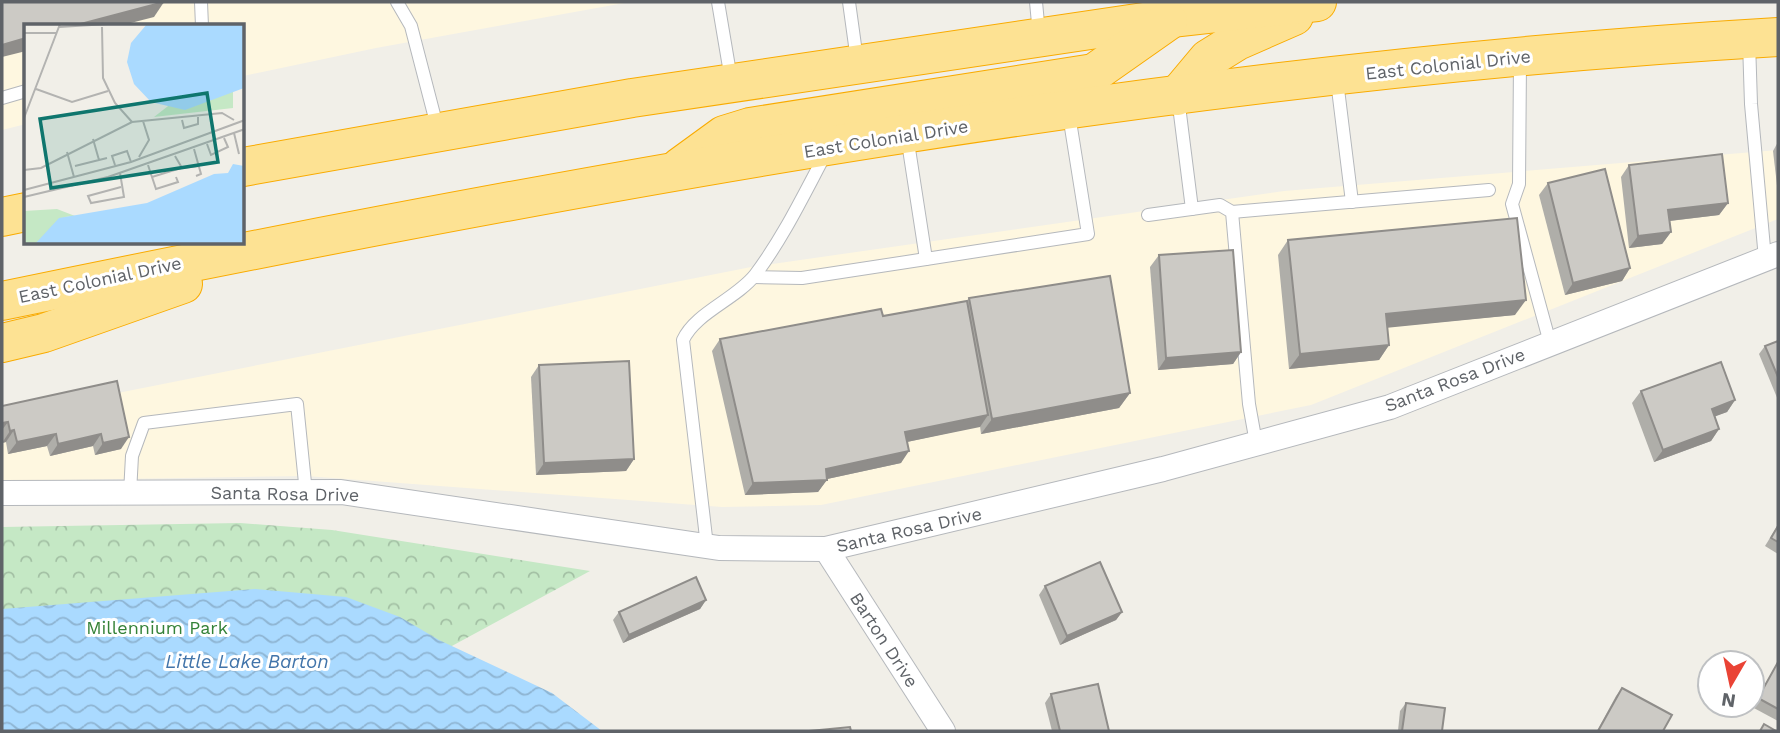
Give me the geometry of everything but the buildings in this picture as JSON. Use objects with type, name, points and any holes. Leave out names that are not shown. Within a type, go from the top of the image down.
[{"type":"highway","points":[[245,167],[438,130],[858,65],[1038,20],[1317,2]]},
{"type":"highway","points":[[1177,96],[1208,59],[1237,41],[1328,2]]},
{"type":"highway","points":[[673,172],[724,135],[750,127],[1094,73],[1170,10]]},
{"type":"highway","name":"East Colonial Drive","points":[[2,301],[327,233],[673,172],[907,135],[1177,96],[1336,77],[1764,37]]},
{"type":"highway","points":[[2,217],[24,212]]},
{"type":"highway","points":[[2,343],[44,333],[327,233]]},
{"type":"street","name":"Santa Rosa Drive","points":[[2,493],[341,492],[707,546],[826,549],[1256,443],[1390,407],[1772,256]]},
{"type":"street","name":"Barton Drive","points":[[826,549],[943,731]]},
{"type":"lane","points":[[201,2],[202,24]]},
{"type":"lane","points":[[397,2],[411,26],[438,130]]},
{"type":"lane","points":[[718,2],[732,83]]},
{"type":"lane","points":[[849,2],[858,65]]},
{"type":"lane","points":[[1764,37],[1751,104],[1772,256]]},
{"type":"lane","points":[[1520,58],[1520,184],[1512,204],[1549,343]]},
{"type":"lane","points":[[1336,77],[1352,202]]},
{"type":"lane","points":[[2,98],[24,92]]},
{"type":"lane","points":[[1177,96],[1192,209]]},
{"type":"lane","points":[[754,277],[802,278],[1088,234],[1068,111]]},
{"type":"lane","points":[[907,135],[926,259]]},
{"type":"lane","points":[[707,546],[683,340],[689,327],[713,312],[754,277],[792,217],[829,147]]},
{"type":"lane","points":[[1148,215],[1220,205],[1232,212],[1489,190]]},
{"type":"lane","points":[[1232,212],[1249,404],[1256,443]]},
{"type":"lane","points":[[130,493],[132,456],[144,423],[297,404],[306,493]]},
{"type":"shaded area","points":[[2,2],[630,2],[376,48],[245,76],[245,24],[24,24],[24,124],[2,130]]},
{"type":"shaded area","points":[[1778,150],[1778,219],[1311,405],[821,505],[722,507],[306,476],[2,481],[2,416],[751,267],[1284,191]]},
{"type":"green space","name":"Millennium Park","points":[[240,523],[332,530],[590,571],[295,731],[2,731],[2,527]]},
{"type":"water","name":"Little Lake Barton","points":[[255,589],[346,597],[400,617],[439,640],[552,693],[602,731],[2,731],[2,609]]}]
